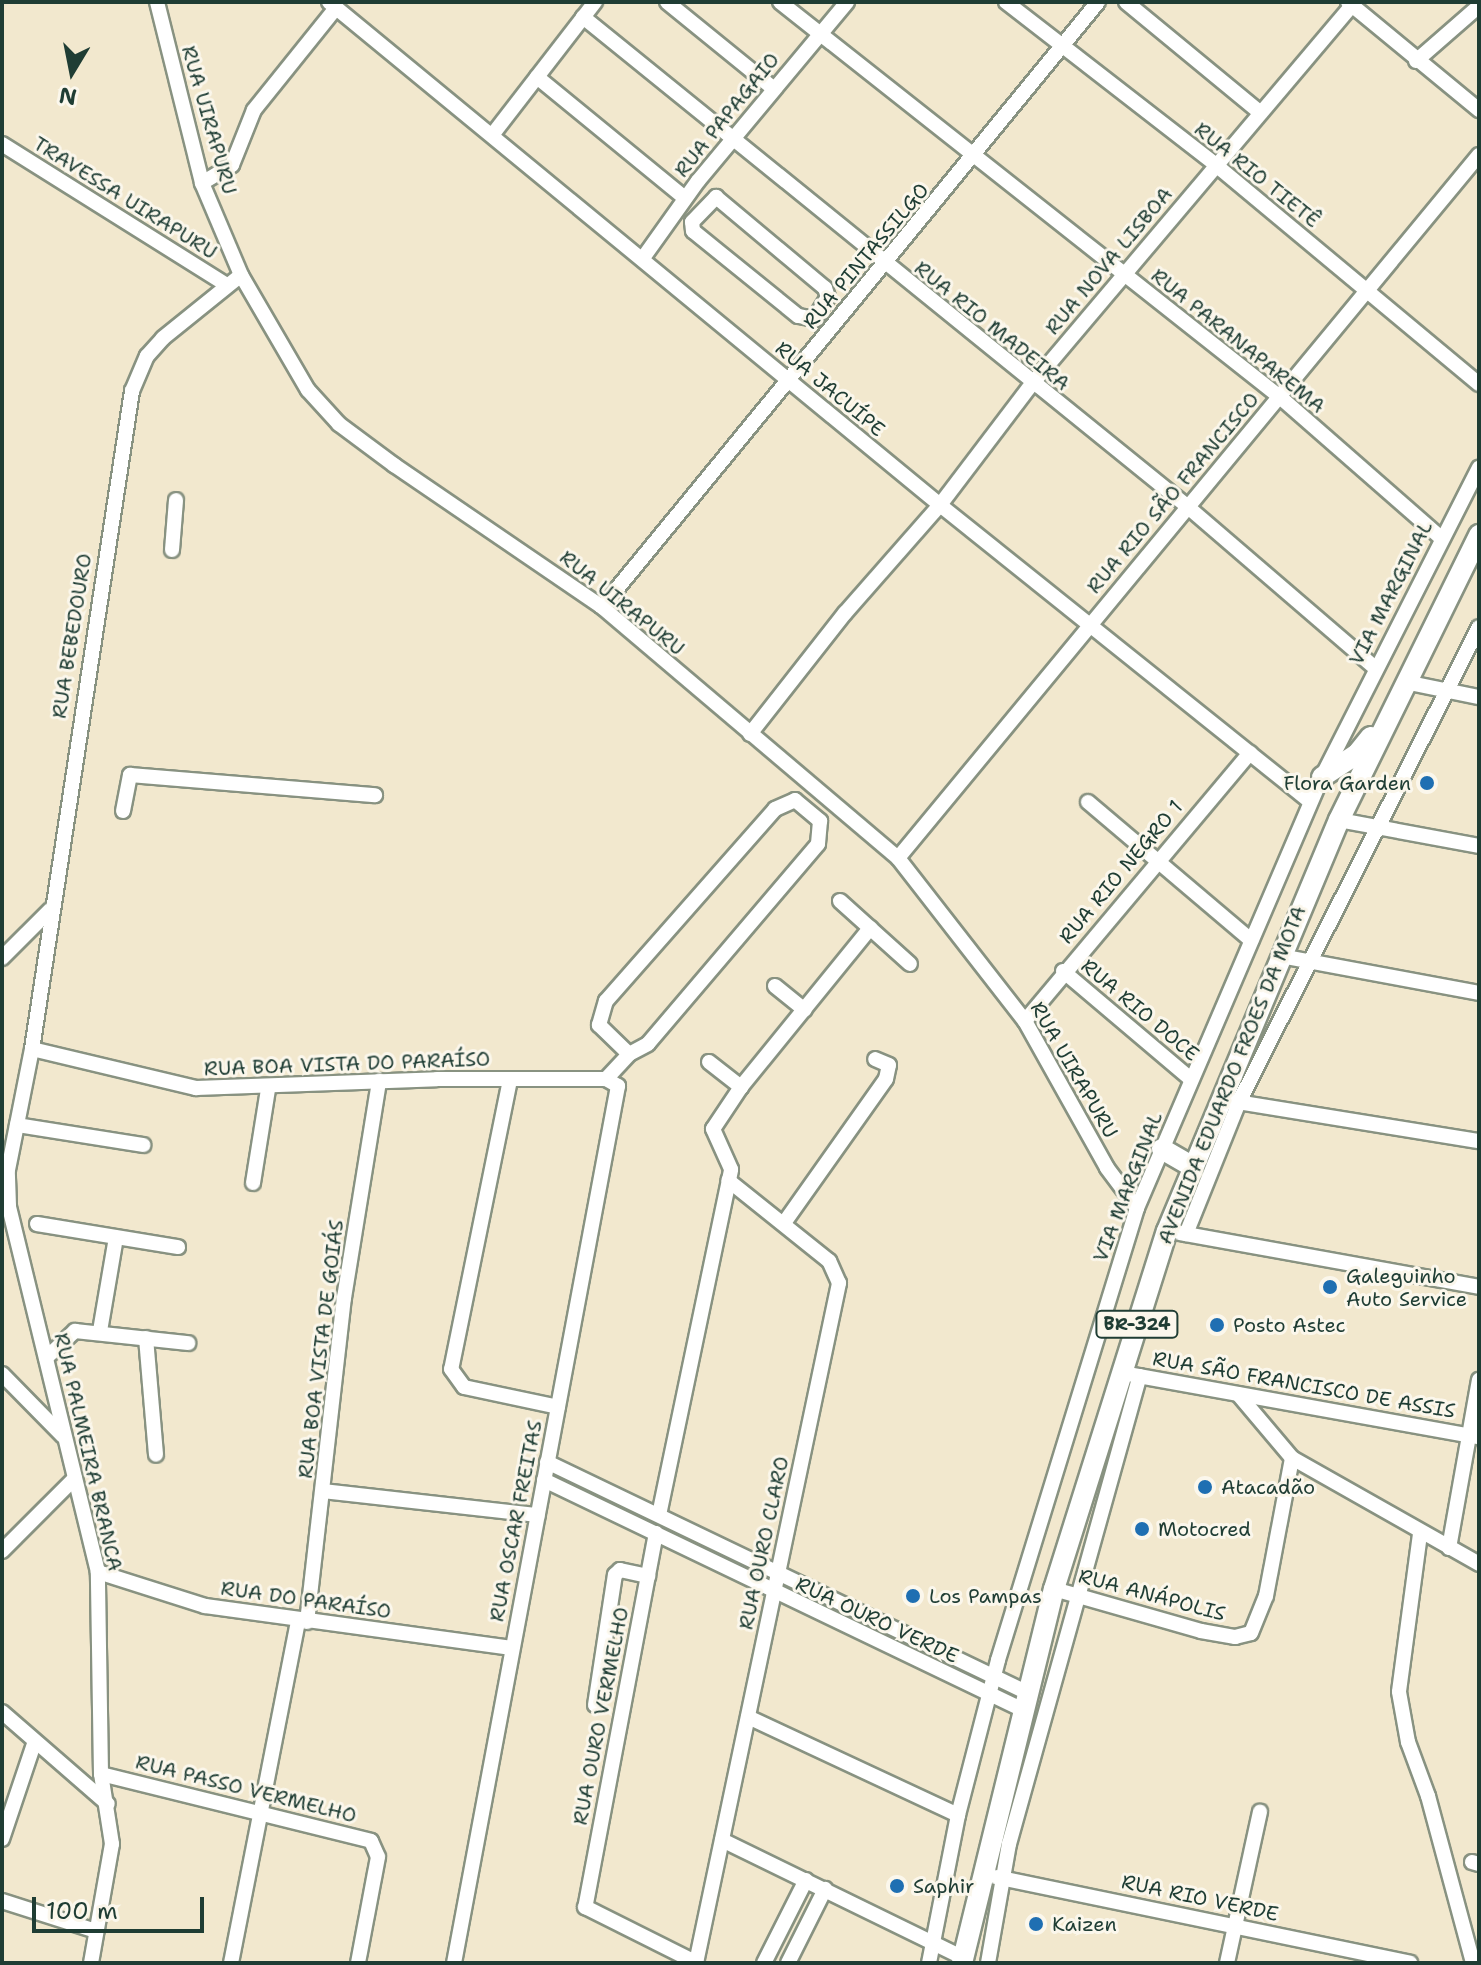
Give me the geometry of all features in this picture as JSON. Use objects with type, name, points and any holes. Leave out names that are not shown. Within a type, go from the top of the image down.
[{"type":"highway","name":"AVENIDA EDUARDO FROES DA MOTA","points":[[963,1960],[1023,1701],[1054,1589],[1176,1233],[1191,1166],[1230,1101],[1280,956],[1339,820],[1405,682],[1477,543]]},
{"type":"highway","points":[[1322,777],[1357,754],[1391,712]]},
{"type":"highway","points":[[1162,1149],[1191,1166]]},
{"type":"street","name":"RUA UIRAPURU","points":[[157,2],[202,183],[241,275],[289,364],[339,424],[602,607],[898,858],[1025,1021],[1107,1168],[1137,1208]]},
{"type":"street","points":[[493,134],[595,2]]},
{"type":"street","points":[[667,2],[773,88]]},
{"type":"street","name":"RUA PARANAPAREMA","points":[[780,2],[1280,397],[1441,538]]},
{"type":"street","name":"RUA PAPAGAIO","points":[[643,258],[685,198],[847,2]]},
{"type":"street","name":"RUA RIO TIETÊ","points":[[1006,2],[1216,165],[1479,384]]},
{"type":"street","name":"RUA PINTASSILGO","points":[[602,607],[787,380],[977,155],[1098,2]]},
{"type":"street","points":[[1126,2],[1258,111]]},
{"type":"street","points":[[1350,3],[1416,61],[1479,110]]},
{"type":"street","name":"RUA NOVA LISBOA","points":[[750,734],[845,613],[940,505],[1032,384],[1350,3]]},
{"type":"street","points":[[202,183],[232,165],[254,110],[332,5]]},
{"type":"street","name":"RUA JACUÍPE","points":[[332,5],[493,134],[940,505],[1310,801]]},
{"type":"street","points":[[1416,61],[1479,6]]},
{"type":"street","name":"RUA RIO MADEIRA","points":[[583,17],[1032,384],[1188,507],[1375,668]]},
{"type":"street","points":[[537,77],[685,198]]},
{"type":"street","name":"TRAVESSA UIRAPURU","points":[[2,144],[227,285]]},
{"type":"street","name":"RUA RIO SÃO FRANCISCO","points":[[898,858],[1479,155]]},
{"type":"street","points":[[725,200],[825,288],[828,297],[822,310],[814,319],[798,316],[693,231],[692,222],[708,201],[725,200]]},
{"type":"street","name":"RUA BEBEDOURO","points":[[32,1049],[50,910],[135,377],[163,338],[241,275]]},
{"type":"street","points":[[822,310],[836,322]]},
{"type":"street","name":"VIA MARGINAL","points":[[929,1963],[958,1815],[994,1676],[1137,1208],[1310,801],[1479,467]]},
{"type":"street","points":[[172,550],[176,500]]},
{"type":"street","points":[[1479,627],[1311,963],[1230,1101],[1176,1233],[1479,1287]]},
{"type":"street","points":[[1405,682],[1479,697]]},
{"type":"street","name":"RUA RIO NEGRO 1","points":[[1025,1021],[1156,860],[1250,753]]},
{"type":"street","points":[[123,811],[130,775],[375,795]]},
{"type":"street","points":[[612,1083],[629,1054],[648,1044],[818,844],[820,821],[802,803],[790,800],[775,809],[606,1001],[599,1025],[629,1054]]},
{"type":"street","points":[[1088,802],[1251,940]]},
{"type":"street","points":[[1339,820],[1479,846]]},
{"type":"street","points":[[840,901],[910,964]]},
{"type":"street","points":[[2,958],[50,910]]},
{"type":"street","points":[[659,1515],[728,1180],[730,1163],[713,1129],[741,1087],[870,928]]},
{"type":"street","points":[[1280,956],[1479,993]]},
{"type":"street","name":"RUA RIO DOCE","points":[[1063,971],[1191,1079]]},
{"type":"street","points":[[775,986],[805,1010]]},
{"type":"street","name":"RUA BOA VISTA DO PARAÍSO","points":[[32,1049],[161,1083],[268,1089],[379,1081],[612,1083]]},
{"type":"street","name":"RUA PALMEIRA BRANCA","points":[[32,1049],[8,1170],[6,1203],[98,1572],[101,1774],[108,1804],[111,1856],[91,1963]]},
{"type":"street","points":[[784,1223],[886,1079],[889,1065],[875,1059]]},
{"type":"street","points":[[709,1062],[741,1087]]},
{"type":"street","points":[[510,1080],[451,1369],[464,1387],[558,1407]]},
{"type":"street","name":"RUA BOA VISTA DE GOIÁS","points":[[231,1963],[303,1622],[323,1491],[344,1298],[379,1081]]},
{"type":"street","name":"RUA OSCAR FREITAS","points":[[454,1963],[558,1407],[612,1083]]},
{"type":"street","points":[[253,1183],[268,1089]]},
{"type":"street","points":[[1230,1101],[1479,1141]]},
{"type":"street","points":[[17,1125],[143,1145]]},
{"type":"street","name":"RUA OURO CLARO","points":[[696,1963],[839,1283],[829,1261],[728,1180]]},
{"type":"street","points":[[37,1224],[178,1247]]},
{"type":"street","points":[[100,1331],[116,1237]]},
{"type":"street","points":[[46,1358],[72,1332],[100,1331],[188,1343]]},
{"type":"street","points":[[146,1338],[156,1455]]},
{"type":"street","points":[[2,1374],[64,1437]]},
{"type":"street","points":[[988,1963],[1002,1878],[1077,1595],[1130,1374]]},
{"type":"street","name":"RUA SÃO FRANCISCO DE ASSIS","points":[[1130,1374],[1474,1436]]},
{"type":"street","points":[[1449,1548],[1474,1436],[1479,1380]]},
{"type":"street","points":[[1238,1394],[1292,1458],[1420,1534],[1479,1564]]},
{"type":"street","name":"RUA ANÁPOLIS","points":[[1054,1589],[1201,1631],[1235,1637],[1251,1633],[1266,1596],[1292,1458]]},
{"type":"street","name":"RUA OURO VERDE","points":[[547,1462],[994,1676],[1023,1701]]},
{"type":"street","points":[[3,1549],[75,1478]]},
{"type":"street","name":"RUA OURO VERDE","points":[[544,1480],[774,1594],[989,1695],[1023,1701]]},
{"type":"street","points":[[323,1491],[538,1515]]},
{"type":"street","name":"RUA OURO VERMELHO","points":[[656,1533],[585,1907],[696,1963]]},
{"type":"street","points":[[1420,1534],[1399,1692],[1408,1742],[1428,1796],[1473,1963]]},
{"type":"street","points":[[595,1705],[615,1575],[620,1570],[648,1576]]},
{"type":"street","name":"RUA DO PARAÍSO","points":[[98,1572],[205,1606],[303,1622],[512,1648]]},
{"type":"street","points":[[2,1712],[108,1804]]},
{"type":"street","points":[[748,1717],[958,1815]]},
{"type":"street","points":[[2,1839],[35,1741]]},
{"type":"street","name":"RUA PASSO VERMELHO","points":[[101,1774],[365,1838],[378,1850],[358,1963]]},
{"type":"street","points":[[1227,1963],[1260,1812]]},
{"type":"street","points":[[722,1840],[963,1960]]},
{"type":"street","name":"RUA RIO VERDE","points":[[981,1874],[1410,1963]]},
{"type":"street","points":[[764,1963],[806,1880]]},
{"type":"street","points":[[788,1963],[825,1889]]},
{"type":"street","points":[[2,1901],[96,1931]]},
{"type":"place","name":"Flora Garden","points":[[1427,783]]},
{"type":"place","name":"Galeguinho Auto Service","points":[[1330,1287]]},
{"type":"place","name":"Posto Astec","points":[[1217,1325]]},
{"type":"place","name":"Atacadão","points":[[1205,1487]]},
{"type":"place","name":"Motocred","points":[[1142,1529]]},
{"type":"place","name":"Los Pampas","points":[[913,1596]]},
{"type":"place","name":"Saphir","points":[[897,1886]]},
{"type":"place","name":"Kaizen","points":[[1036,1924]]}]
